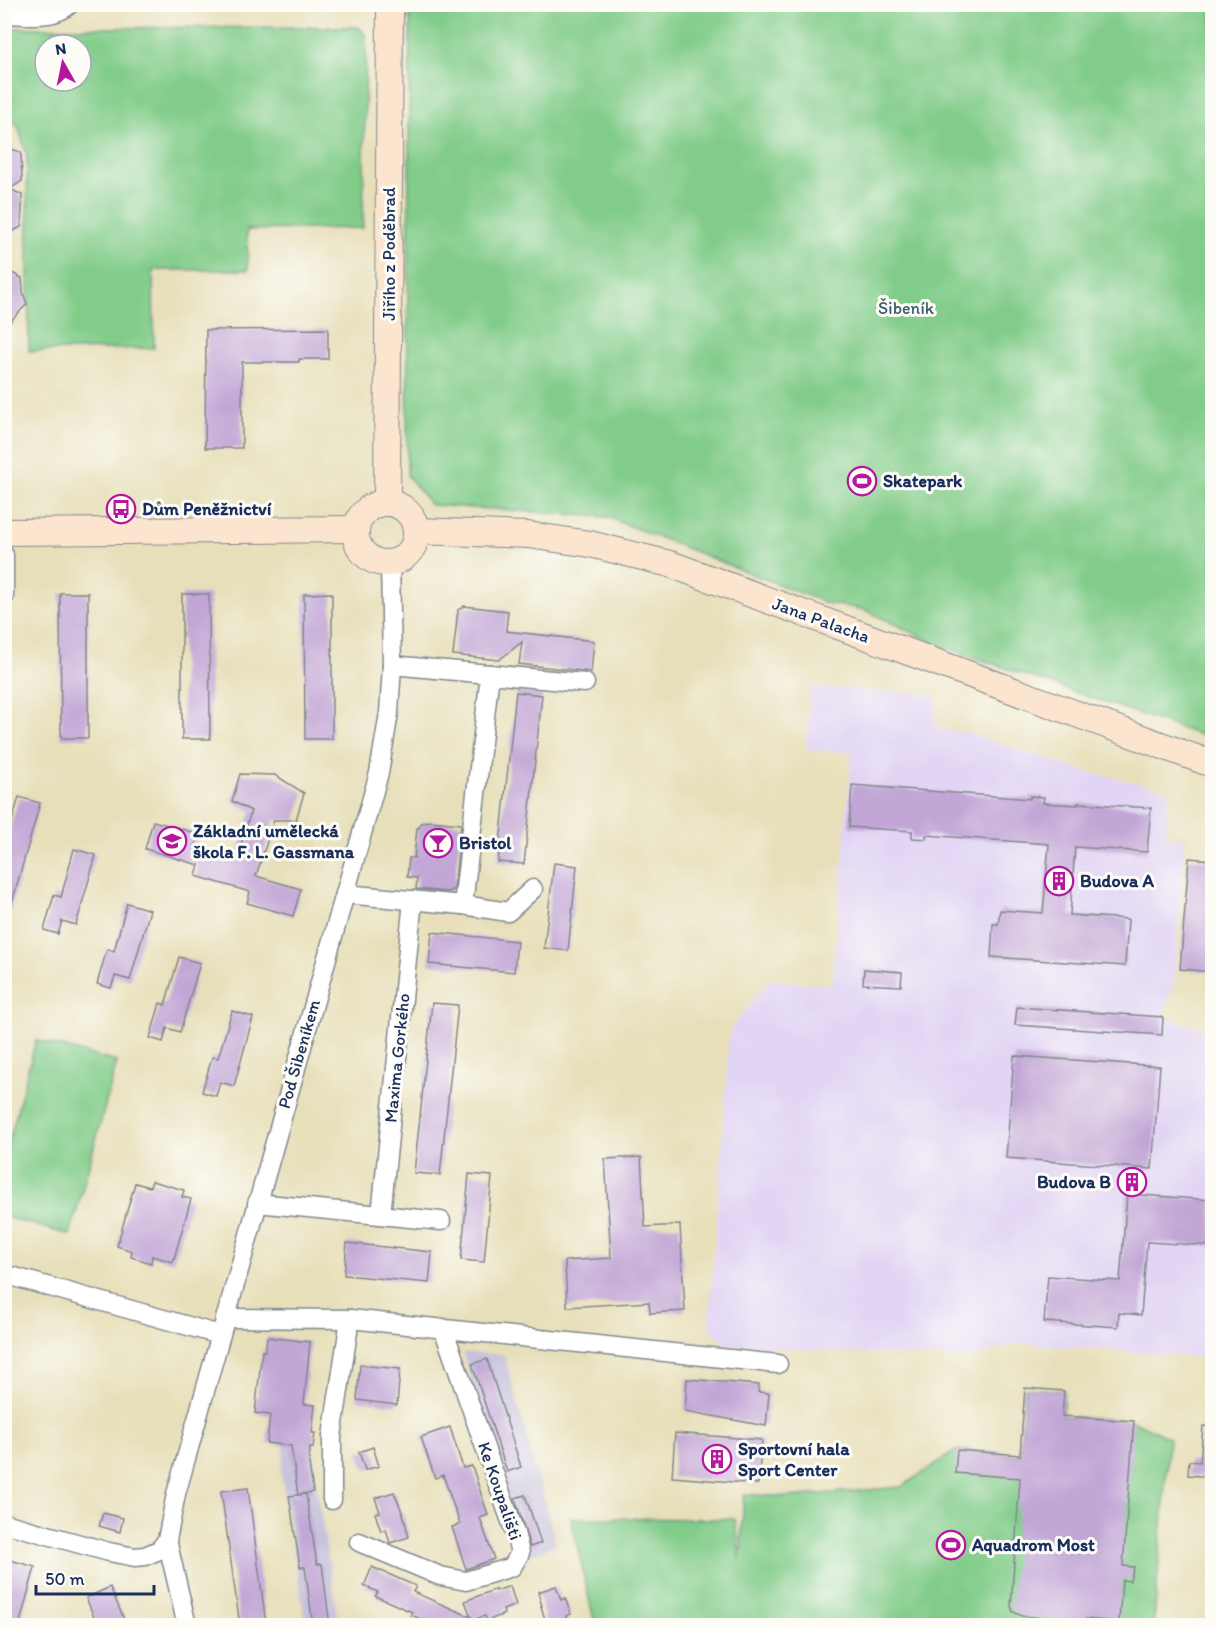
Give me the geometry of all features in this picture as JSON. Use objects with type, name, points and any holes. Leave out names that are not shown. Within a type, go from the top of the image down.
[{"type":"street","points":[[4,14],[53,14],[64,10],[70,4]]},
{"type":"street","name":"Jiřího z Poděbrad","points":[[387,503],[390,4]]},
{"type":"street","points":[[387,503],[396,504],[411,515],[417,531],[412,549],[390,563],[372,560],[365,554],[356,538],[358,521],[370,507],[387,503]]},
{"type":"street","points":[[4,532],[356,529]]},
{"type":"street","name":"Jana Palacha","points":[[417,531],[528,534],[590,544],[670,564],[1212,764]]},
{"type":"street","points":[[4,555],[4,597]]},
{"type":"street","name":"Pod Šibeníkem","points":[[167,1540],[176,1494],[222,1326],[379,773],[389,713],[392,665],[390,563]]},
{"type":"street","points":[[392,665],[585,683]]},
{"type":"street","points":[[463,905],[490,674]]},
{"type":"street","points":[[345,894],[463,905],[508,912],[533,889]]},
{"type":"street","name":"Maxima Gorkého","points":[[381,1215],[413,900]]},
{"type":"street","points":[[257,1203],[441,1221]]},
{"type":"street","points":[[4,1274],[222,1326],[350,1319],[778,1364]]},
{"type":"street","points":[[332,1500],[332,1436],[350,1319]]},
{"type":"street","name":"Ke Koupališti","points":[[359,1542],[440,1576],[466,1581],[512,1567],[520,1553],[444,1328]]},
{"type":"street","points":[[4,1523],[135,1557],[159,1551],[167,1540]]},
{"type":"street","points":[[167,1540],[187,1626]]},
{"type":"shaded area","points":[[810,687],[936,695],[935,729],[969,733],[1087,772],[1165,789],[1169,794],[1166,837],[1185,838],[1174,981],[1163,1017],[1212,1031],[1212,1358],[1019,1343],[967,1358],[907,1356],[725,1344],[709,1327],[730,1030],[769,980],[832,985],[852,752],[806,750]]},
{"type":"shaded area","points":[[463,1353],[504,1354],[556,1544],[527,1556]]},
{"type":"shaded area","points":[[285,1445],[313,1448],[314,1473],[339,1625],[306,1625],[281,1473]]},
{"type":"green space","name":"Šibeník","points":[[410,5],[1212,5],[1212,739],[941,646],[865,610],[826,603],[607,517],[431,505],[407,475]]},
{"type":"green space","points":[[359,27],[366,36],[363,228],[247,230],[248,270],[153,270],[154,348],[29,351],[27,156],[18,126],[5,115],[5,28]]},
{"type":"green space","points":[[36,1040],[117,1062],[70,1235],[5,1217],[5,1156]]},
{"type":"green space","name":"Aquadrom Most","points":[[1025,1388],[1064,1391],[1062,1416],[1134,1421],[1169,1438],[1155,1625],[595,1625],[571,1518],[735,1519],[740,1559],[744,1494],[788,1497],[901,1487],[957,1450],[1020,1455]]},
{"type":"building","points":[[4,147],[21,152],[22,181],[10,189],[22,195],[22,210],[21,227],[4,236]]},
{"type":"building","points":[[4,269],[22,278],[27,304],[4,328]]},
{"type":"building","points":[[328,329],[328,359],[299,359],[299,362],[242,362],[242,448],[205,448],[206,330]]},
{"type":"building","points":[[60,593],[88,593],[88,738],[61,738]]},
{"type":"building","points":[[332,593],[332,739],[305,739],[304,594]]},
{"type":"building","points":[[182,594],[209,594],[210,739],[182,739]]},
{"type":"building","points":[[464,606],[508,611],[506,631],[594,641],[591,672],[519,664],[522,642],[499,660],[453,655],[458,610]]},
{"type":"building","points":[[516,692],[542,695],[524,864],[498,862]]},
{"type":"building","name":"Základní umělecká škola F. L. Gassmana","points":[[240,774],[275,775],[304,793],[296,820],[274,820],[256,876],[301,889],[293,916],[247,903],[250,892],[196,876],[199,865],[145,849],[153,821],[199,834],[195,846],[237,858],[251,811],[232,801]]},
{"type":"building","name":"Budova A","points":[[852,785],[1030,799],[1030,796],[1044,797],[1043,803],[1151,808],[1147,852],[1075,847],[1070,915],[1128,919],[1125,966],[991,957],[993,924],[998,924],[1000,910],[1043,913],[1049,844],[926,835],[926,839],[912,838],[912,831],[849,827]]},
{"type":"building","points":[[19,797],[40,803],[8,917],[4,916],[4,849]]},
{"type":"building","name":"Bristol","points":[[430,821],[461,824],[454,889],[448,892],[416,889],[417,878],[407,877],[409,858],[414,858],[417,828],[421,823]]},
{"type":"building","points":[[74,849],[96,855],[76,925],[62,921],[58,934],[44,930],[54,895],[61,897]]},
{"type":"building","points":[[1189,858],[1212,860],[1212,972],[1180,969]]},
{"type":"building","points":[[554,863],[577,866],[568,951],[544,948]]},
{"type":"building","points":[[127,903],[150,910],[130,980],[115,976],[111,988],[97,984],[107,949],[114,951]]},
{"type":"building","points":[[432,932],[517,941],[514,972],[429,964]]},
{"type":"building","points":[[179,957],[200,963],[180,1032],[167,1028],[163,1042],[150,1038],[160,1003],[165,1005]]},
{"type":"building","points":[[864,969],[902,972],[901,986],[863,984]]},
{"type":"building","points":[[432,1003],[458,1005],[440,1175],[414,1173]]},
{"type":"building","points":[[1017,1007],[1163,1017],[1162,1035],[1015,1025]]},
{"type":"building","points":[[232,1011],[253,1017],[234,1086],[220,1082],[216,1096],[202,1092],[212,1057],[218,1058]]},
{"type":"building","name":"Budova B","points":[[1014,1056],[1160,1066],[1152,1169],[1006,1158]]},
{"type":"building","points":[[641,1157],[645,1227],[680,1225],[685,1311],[650,1313],[649,1302],[567,1307],[565,1261],[611,1258],[605,1159]]},
{"type":"building","points":[[469,1174],[492,1176],[484,1262],[461,1260]]},
{"type":"building","points":[[152,1181],[184,1190],[182,1197],[191,1199],[173,1262],[152,1256],[151,1263],[131,1257],[132,1251],[117,1246],[135,1183],[150,1187]]},
{"type":"building","points":[[1127,1194],[1212,1200],[1212,1246],[1147,1242],[1141,1315],[1119,1313],[1118,1327],[1044,1322],[1048,1276],[1120,1281]]},
{"type":"building","points":[[347,1243],[432,1252],[429,1283],[344,1275]]},
{"type":"building","points":[[267,1337],[310,1342],[304,1404],[315,1405],[312,1433],[315,1433],[313,1448],[310,1448],[309,1463],[313,1492],[298,1495],[291,1446],[267,1443],[270,1415],[255,1413],[262,1351],[265,1351]]},
{"type":"building","points":[[487,1359],[521,1467],[507,1472],[472,1364]]},
{"type":"building","points":[[360,1365],[400,1369],[397,1405],[357,1400]]},
{"type":"building","points":[[687,1379],[759,1385],[758,1392],[769,1393],[766,1426],[685,1411]]},
{"type":"building","points":[[1025,1388],[1064,1391],[1062,1416],[1134,1421],[1123,1566],[1134,1567],[1130,1581],[1122,1580],[1119,1622],[1086,1619],[1085,1626],[1075,1626],[1070,1621],[1022,1616],[1013,1612],[1011,1606],[1020,1478],[955,1473],[957,1450],[1020,1455]]},
{"type":"building","points":[[1203,1426],[1212,1427],[1212,1477],[1188,1475],[1189,1461],[1200,1462]]},
{"type":"building","points":[[450,1427],[463,1468],[472,1466],[488,1515],[480,1518],[494,1559],[466,1569],[452,1527],[460,1524],[443,1475],[435,1478],[421,1437]]},
{"type":"building","name":"Sportovní hala Sport Center","points":[[675,1433],[762,1440],[758,1484],[672,1477]]},
{"type":"building","points":[[373,1447],[379,1466],[365,1470],[359,1452]]},
{"type":"building","points":[[248,1488],[266,1624],[240,1626],[221,1491]]},
{"type":"building","points":[[394,1492],[409,1537],[390,1543],[386,1529],[381,1531],[375,1513],[380,1512],[375,1498]]},
{"type":"building","points":[[306,1494],[317,1564],[322,1564],[330,1626],[313,1626],[305,1567],[300,1567],[289,1496]]},
{"type":"building","points":[[525,1495],[541,1543],[530,1547],[515,1498]]},
{"type":"building","points":[[103,1513],[123,1518],[120,1532],[99,1526]]},
{"type":"building","points":[[10,1560],[35,1567],[19,1626],[4,1626],[4,1578]]},
{"type":"building","points":[[372,1567],[416,1586],[413,1592],[471,1617],[465,1601],[496,1589],[496,1591],[510,1586],[516,1605],[503,1610],[504,1614],[487,1621],[485,1616],[455,1626],[422,1626],[424,1620],[411,1615],[412,1612],[375,1596],[378,1592],[364,1586]]},
{"type":"building","points":[[556,1586],[561,1600],[565,1598],[571,1614],[566,1616],[569,1626],[547,1626],[538,1592]]},
{"type":"building","points":[[110,1587],[127,1626],[98,1626],[86,1598]]},
{"type":"place","name":"Skatepark","points":[[862,481]]},
{"type":"place","name":"Dům Peněžnictví","points":[[121,509]]},
{"type":"place","name":"Základní umělecká škola F. L. Gassmana","points":[[172,841]]},
{"type":"place","name":"Bristol","points":[[438,843]]},
{"type":"place","name":"Budova A","points":[[1059,881]]},
{"type":"place","name":"Budova B","points":[[1132,1182]]},
{"type":"place","name":"Sportovní hala Sport Center","points":[[717,1459]]},
{"type":"place","name":"Aquadrom Most","points":[[951,1545]]}]
